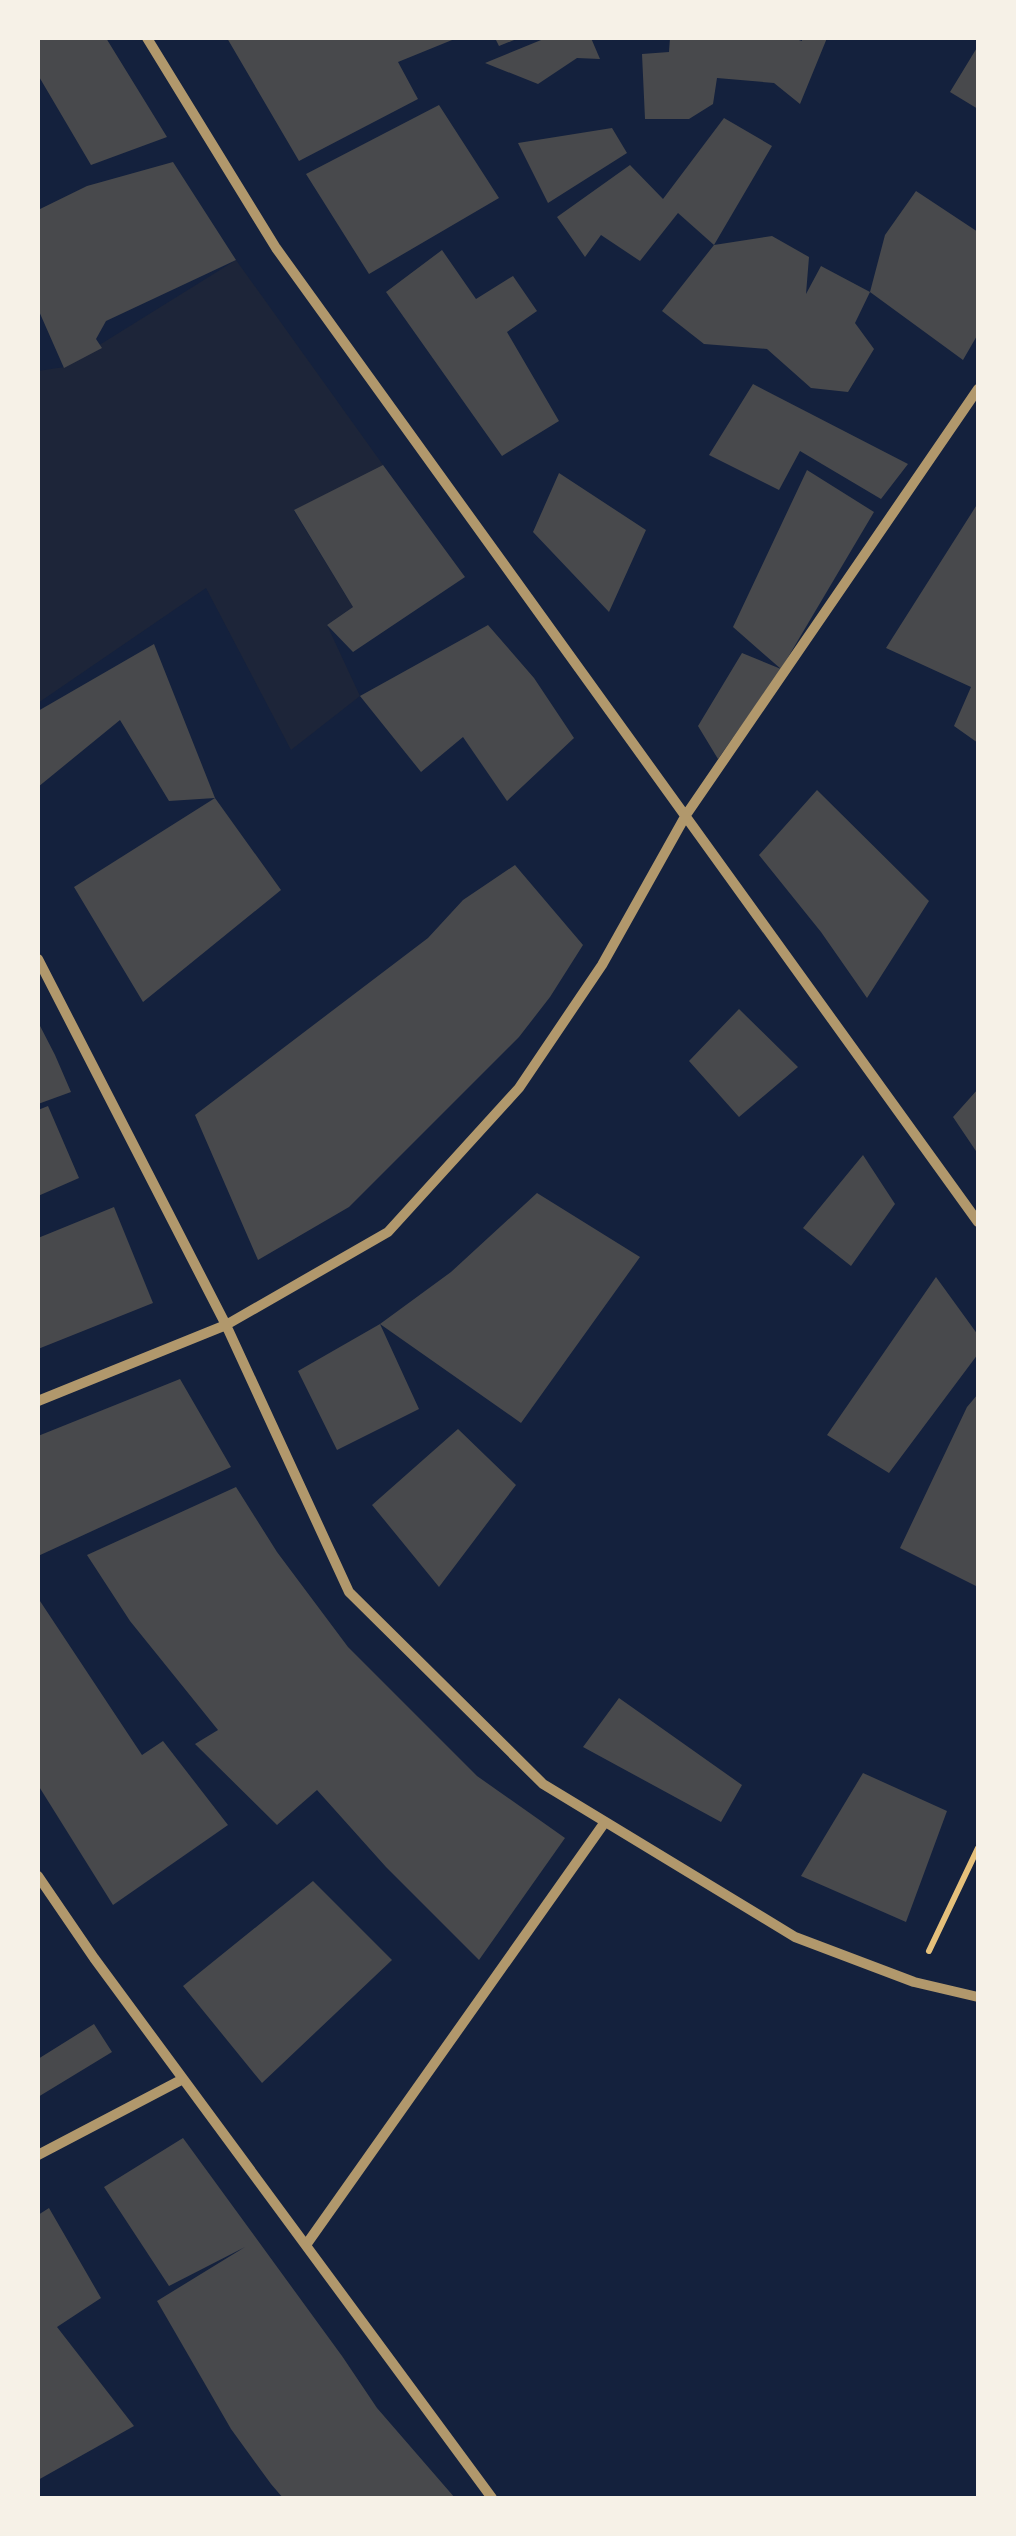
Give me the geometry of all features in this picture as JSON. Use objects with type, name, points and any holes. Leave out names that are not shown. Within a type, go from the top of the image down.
[{"type":"street","points":[[147,38],[276,248],[978,1222]]},
{"type":"street","points":[[38,1401],[226,1324],[388,1232],[520,1088],[602,965],[686,815],[978,390]]},
{"type":"street","points":[[38,959],[226,1324],[349,1592],[543,1784],[795,1937],[914,1982],[978,1996]]},
{"type":"street","points":[[306,2245],[605,1822]]},
{"type":"street","points":[[38,1876],[492,2498]]},
{"type":"street","points":[[38,2155],[183,2079]]},
{"type":"path","points":[[914,1982],[978,1848]]},
{"type":"shaded area","points":[[236,260],[383,465],[294,511],[353,607],[327,625],[360,696],[291,750],[206,588],[38,703],[38,371],[64,367]]},
{"type":"building","points":[[38,38],[106,38],[167,137],[91,165],[38,75]]},
{"type":"building","points":[[227,38],[457,38],[398,62],[418,99],[299,161]]},
{"type":"building","points":[[495,38],[519,38],[499,46]]},
{"type":"building","points":[[546,38],[591,38],[600,59],[577,58],[538,84],[485,63]]},
{"type":"building","points":[[670,38],[827,38],[800,104],[774,83],[717,78],[713,104],[689,119],[645,119],[642,54],[669,52]]},
{"type":"building","points":[[978,46],[978,109],[950,92]]},
{"type":"building","points":[[439,105],[499,198],[369,274],[306,174]]},
{"type":"building","points":[[724,118],[772,146],[714,245],[678,213],[640,261],[601,235],[585,257],[557,217],[630,165],[663,199]]},
{"type":"building","points":[[612,128],[627,153],[548,203],[518,143]]},
{"type":"building","points":[[173,162],[236,260],[106,321],[96,339],[102,348],[64,368],[38,309],[38,210],[87,186]]},
{"type":"building","points":[[916,191],[978,232],[978,334],[963,360],[870,292],[885,235]]},
{"type":"building","points":[[772,236],[809,257],[806,294],[821,266],[870,292],[855,323],[874,349],[848,392],[811,388],[767,349],[704,344],[662,311],[714,245]]},
{"type":"building","points":[[442,250],[476,299],[513,276],[537,311],[507,332],[559,421],[502,456],[386,292]]},
{"type":"building","points":[[753,384],[908,464],[881,499],[800,451],[779,490],[709,455]]},
{"type":"building","points":[[383,465],[465,577],[353,652],[327,625],[353,607],[294,510]]},
{"type":"building","points":[[807,470],[874,512],[781,669],[733,627]]},
{"type":"building","points":[[559,473],[646,530],[609,612],[533,532]]},
{"type":"building","points":[[978,503],[978,743],[954,726],[971,687],[886,648]]},
{"type":"building","points":[[488,625],[534,678],[574,738],[507,801],[463,737],[421,772],[360,696]]},
{"type":"building","points":[[154,644],[215,798],[169,801],[120,720],[38,787],[38,711]]},
{"type":"building","points":[[742,653],[781,669],[718,759],[698,726]]},
{"type":"building","points":[[817,790],[929,901],[867,998],[821,932],[759,855]]},
{"type":"building","points":[[215,798],[281,890],[143,1002],[74,887]]},
{"type":"building","points":[[515,865],[583,945],[550,997],[519,1037],[349,1207],[258,1260],[195,1115],[428,938],[463,900]]},
{"type":"building","points":[[739,1009],[798,1067],[739,1117],[689,1061]]},
{"type":"building","points":[[38,1022],[71,1092],[38,1104]]},
{"type":"building","points":[[978,1089],[978,1154],[953,1117]]},
{"type":"building","points":[[48,1106],[79,1178],[38,1196],[38,1110]]},
{"type":"building","points":[[863,1155],[895,1204],[851,1266],[803,1228]]},
{"type":"building","points":[[537,1193],[640,1257],[521,1423],[380,1324],[451,1272]]},
{"type":"building","points":[[114,1207],[153,1303],[38,1349],[38,1238]]},
{"type":"building","points":[[936,1277],[978,1335],[978,1354],[889,1473],[827,1435]]},
{"type":"building","points":[[380,1324],[419,1409],[337,1450],[298,1371]]},
{"type":"building","points":[[180,1379],[231,1467],[38,1556],[38,1436]]},
{"type":"building","points":[[978,1394],[978,1587],[900,1548],[967,1407]]},
{"type":"building","points":[[458,1429],[516,1485],[439,1587],[372,1505]]},
{"type":"building","points":[[236,1487],[277,1552],[348,1647],[477,1776],[565,1838],[479,1960],[386,1867],[317,1790],[277,1825],[195,1744],[218,1730],[130,1621],[87,1555]]},
{"type":"building","points":[[38,1598],[142,1755],[163,1741],[228,1825],[113,1905],[38,1785]]},
{"type":"building","points":[[619,1698],[742,1785],[721,1822],[583,1747]]},
{"type":"building","points":[[863,1773],[947,1811],[906,1922],[801,1876]]},
{"type":"building","points":[[313,1881],[392,1960],[262,2083],[183,1986]]},
{"type":"building","points":[[94,2024],[112,2052],[38,2097],[38,2059]]},
{"type":"building","points":[[183,2138],[377,2408],[455,2498],[283,2498],[271,2484],[231,2429],[157,2301],[245,2247],[169,2286],[104,2187]]},
{"type":"building","points":[[49,2208],[101,2298],[57,2327],[134,2426],[38,2480],[38,2215]]}]
